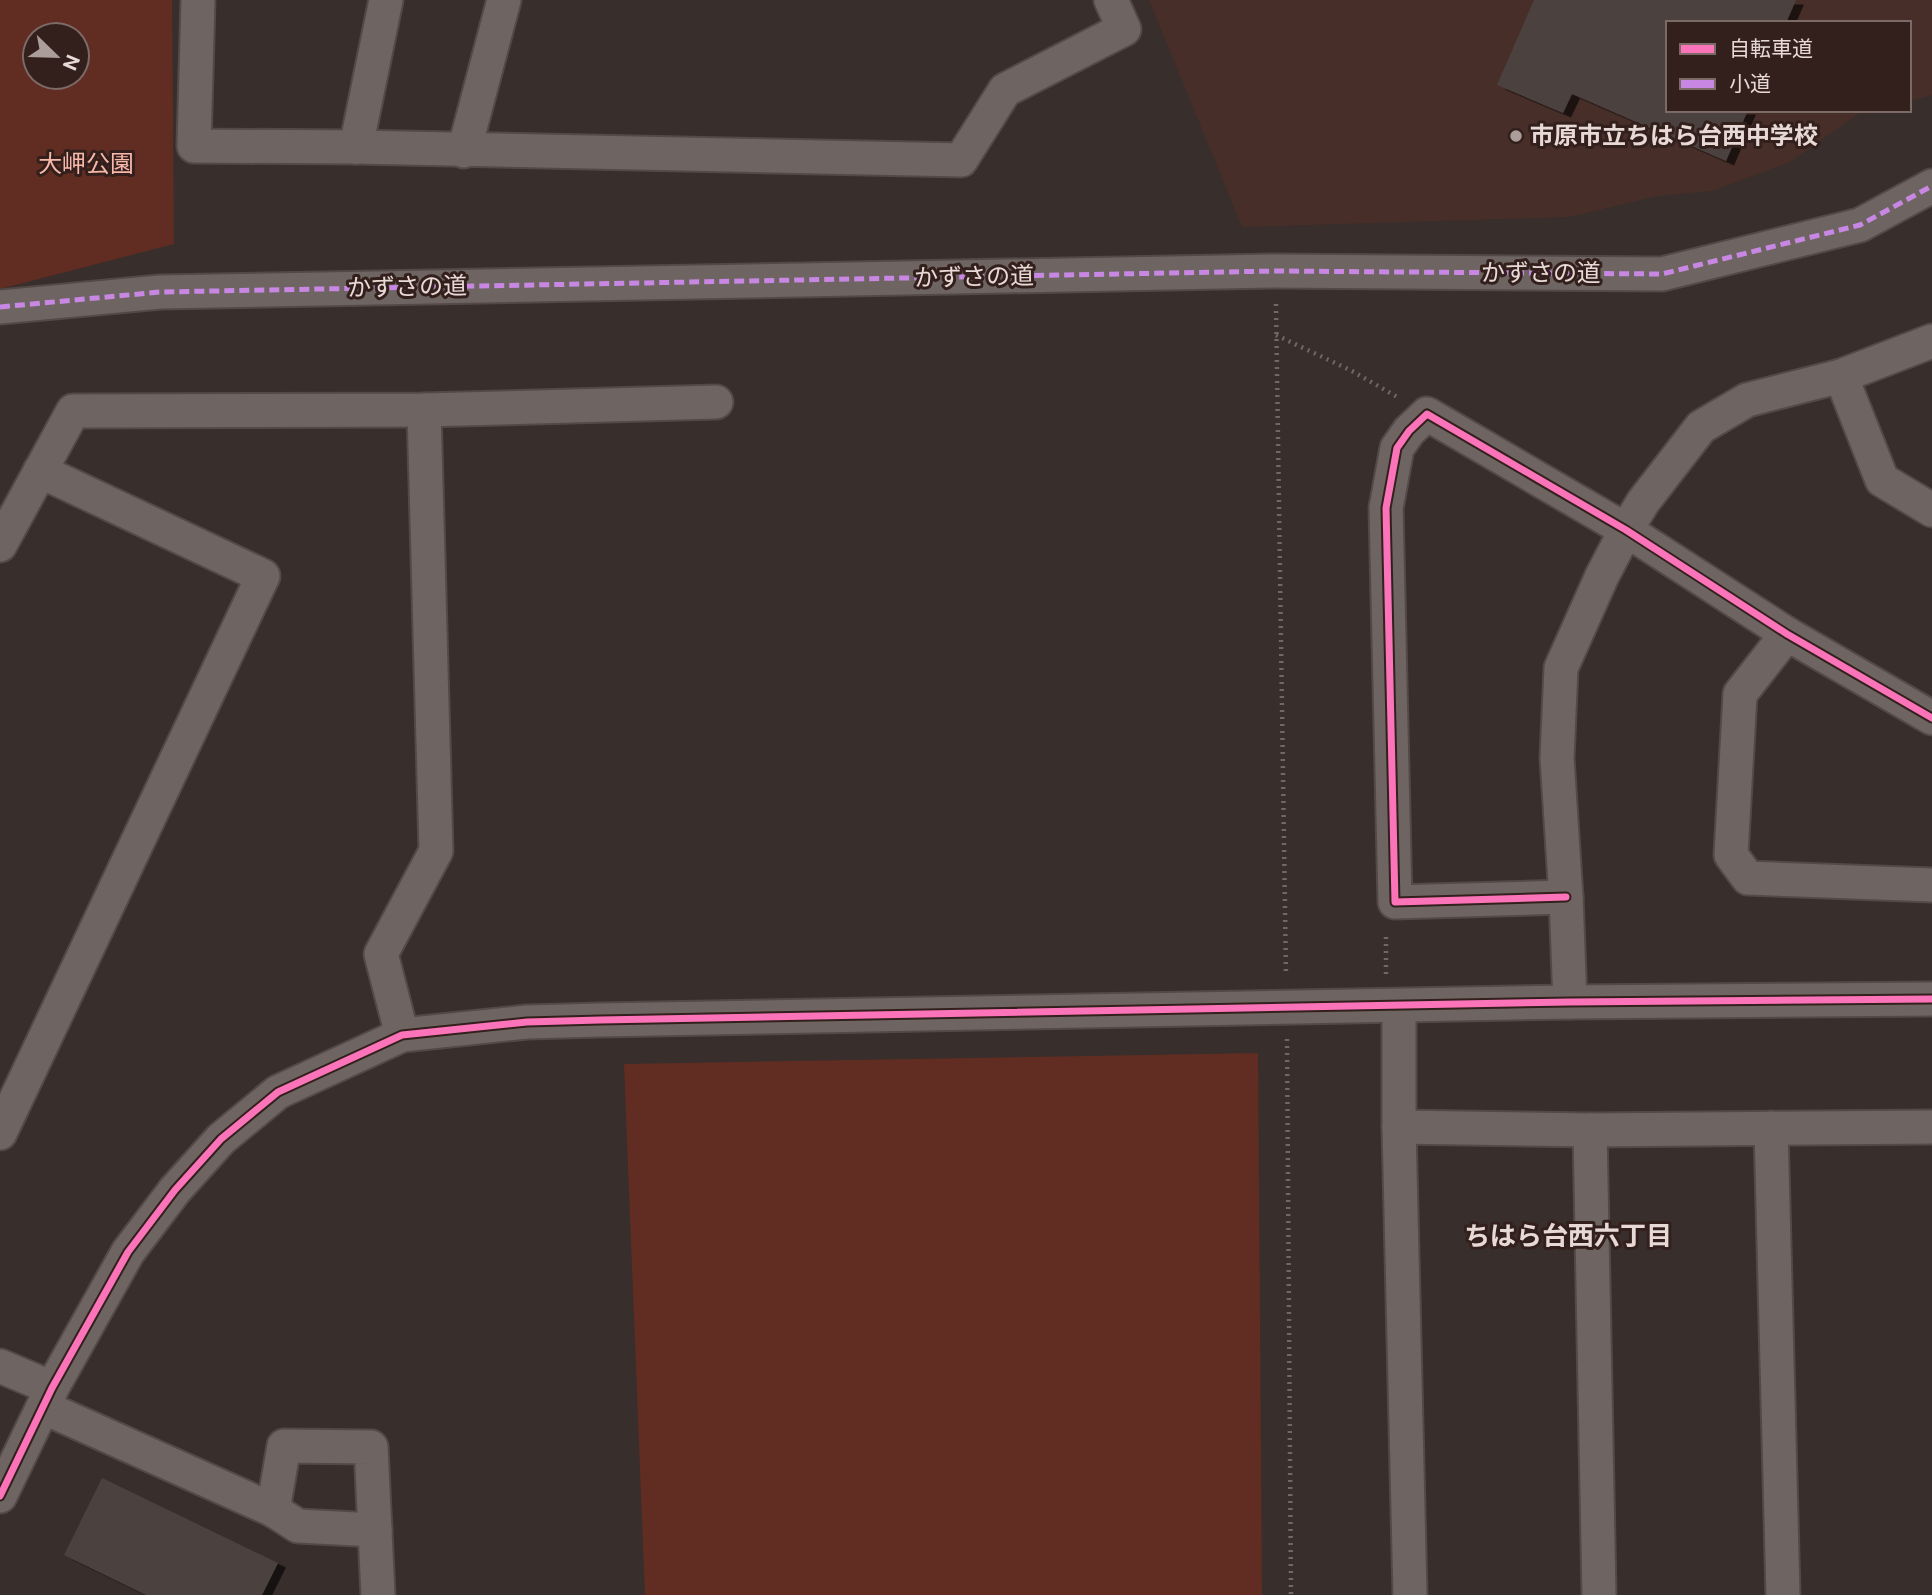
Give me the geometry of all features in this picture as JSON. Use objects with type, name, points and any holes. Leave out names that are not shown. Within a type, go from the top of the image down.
[{"type":"street","points":[[198,0],[194,146],[961,160],[1005,90],[1124,29],[1111,0]]},
{"type":"street","points":[[356,147],[386,0]]},
{"type":"street","points":[[464,151],[503,0]]},
{"type":"street","name":"かずさの道","points":[[0,307],[160,292],[1276,271],[1662,274],[1860,225],[1932,186]]},
{"type":"street","points":[[1570,1002],[1557,758],[1561,668],[1602,576],[1626,530],[1643,502],[1701,427],[1748,400],[1841,376],[1932,341]]},
{"type":"street","points":[[1841,376],[1882,480],[1932,510]]},
{"type":"street","points":[[0,545],[73,411],[425,410],[716,402]]},
{"type":"street","points":[[402,1035],[381,954],[436,851],[425,410]]},
{"type":"street","points":[[1566,897],[1395,902],[1386,508],[1397,448],[1409,431],[1427,414],[1626,530],[1787,634],[1932,719]]},
{"type":"street","points":[[0,1133],[263,576],[40,471]]},
{"type":"street","points":[[1787,634],[1741,694],[1731,855],[1748,878],[1932,885]]},
{"type":"street","points":[[0,1496],[48,1398],[128,1252],[175,1190],[220,1139],[278,1092],[402,1035],[527,1022],[1570,1002],[1932,999]]},
{"type":"street","points":[[1392,1006],[1399,1127],[1410,1595]]},
{"type":"street","points":[[1399,1127],[1590,1130],[1932,1127]]},
{"type":"street","points":[[1772,1128],[1783,1595]]},
{"type":"street","points":[[1590,1130],[1599,1595]]},
{"type":"street","points":[[0,1366],[48,1398],[273,1510],[298,1526],[374,1530]]},
{"type":"street","points":[[273,1510],[284,1446],[371,1447],[377,1595]]},
{"type":"path","points":[[1276,271],[1292,1595]]},
{"type":"path","points":[[1276,335],[1352,371],[1427,414]]},
{"type":"path","points":[[1392,1006],[1386,903],[1395,902]]},
{"type":"shaded area","name":"市原市立ちはら台西中学校","points":[[1149,0],[1932,0],[1932,95],[1911,100],[1911,21],[1666,21],[1666,112],[1861,112],[1790,162],[1712,191],[1657,196],[1570,217],[1242,227]]},
{"type":"green space","name":"大岬公園","points":[[0,0],[172,0],[174,244],[0,289]]},
{"type":"green space","points":[[1258,1053],[1262,1595],[645,1595],[624,1064]]},
{"type":"building","points":[[1534,0],[1796,0],[1787,21],[1666,21],[1666,112],[1747,112],[1726,161],[1572,94],[1563,113],[1497,85]]},
{"type":"building","points":[[102,1478],[278,1563],[262,1595],[146,1595],[64,1555]]},
{"type":"marked path","points":[[0,307],[160,292],[1276,271],[1662,274],[1860,225],[1932,186]]},
{"type":"cycle path","points":[[1566,897],[1395,902],[1386,508],[1397,448],[1409,431],[1427,414],[1626,530],[1787,634],[1932,718]]},
{"type":"cycle path","points":[[0,1496],[52,1388],[128,1252],[175,1190],[221,1139],[278,1092],[402,1035],[527,1022],[600,1020],[1570,1002],[1932,999]]},
{"type":"place","name":"市原市立ちはら台西中学校","points":[[1516,136]]},
{"type":"district","name":"ちはら台西六丁目","points":[[1568,1236]]}]
